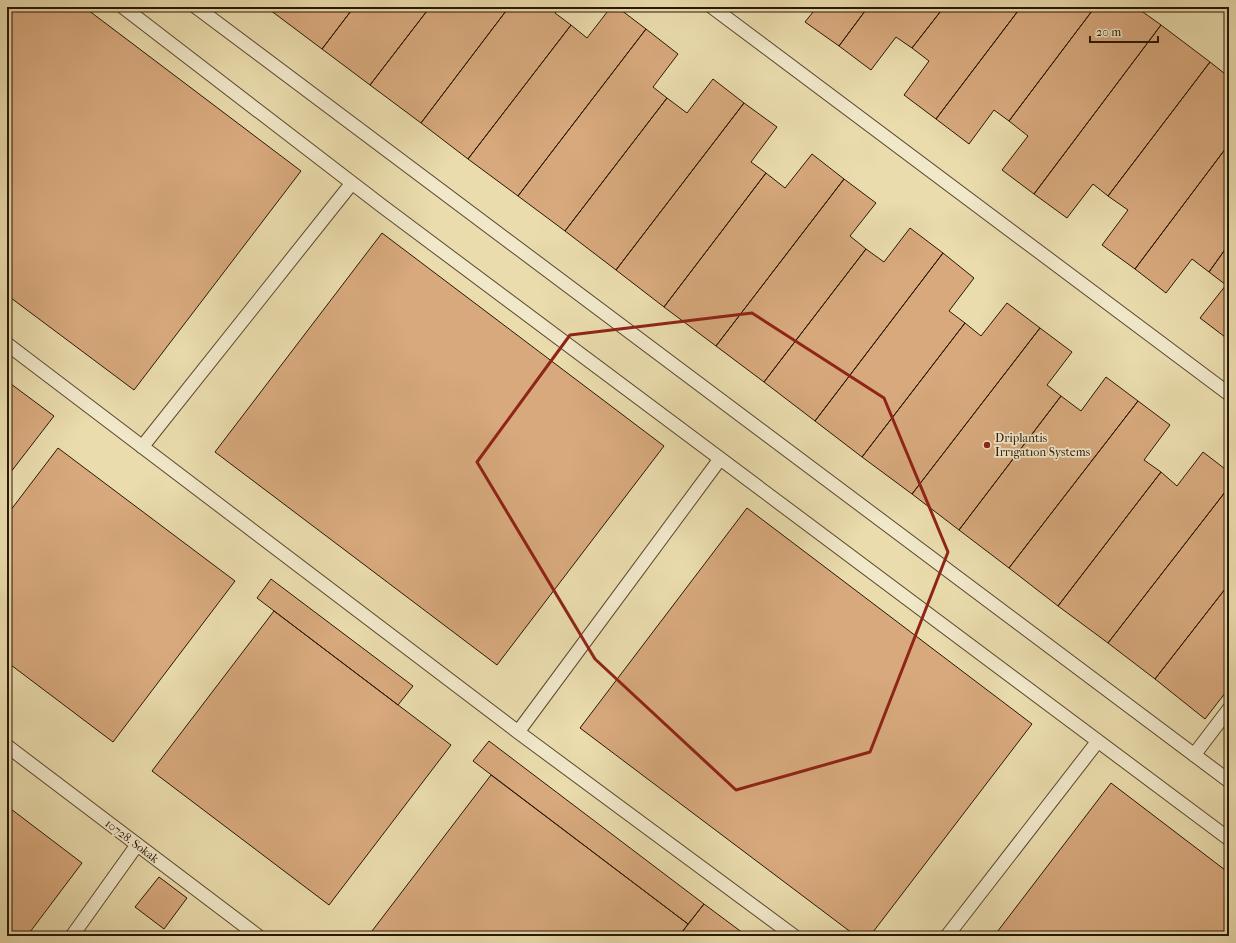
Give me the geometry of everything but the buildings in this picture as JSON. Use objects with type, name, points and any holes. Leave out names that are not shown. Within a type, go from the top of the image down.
[{"type":"lane","points":[[123,7],[352,183],[1229,839]]},
{"type":"lane","points":[[196,7],[1229,781]]},
{"type":"lane","points":[[712,7],[1229,394]]},
{"type":"lane","points":[[142,447],[352,183]]},
{"type":"lane","points":[[7,344],[518,732],[794,936]]},
{"type":"lane","points":[[518,732],[720,459]]},
{"type":"lane","points":[[1194,755],[1229,709]]},
{"type":"lane","points":[[947,936],[1098,741]]},
{"type":"lane","name":"10728. Sokak","points":[[7,746],[258,936]]},
{"type":"lane","points":[[72,936],[137,845]]},
{"type":"highlighted area","points":[[752,313],[884,398],[948,552],[870,752],[736,790],[595,659],[477,462],[570,335]]},
{"type":"place","name":"Driplantis Irrıgatıon Systems","points":[[987,445]]}]
